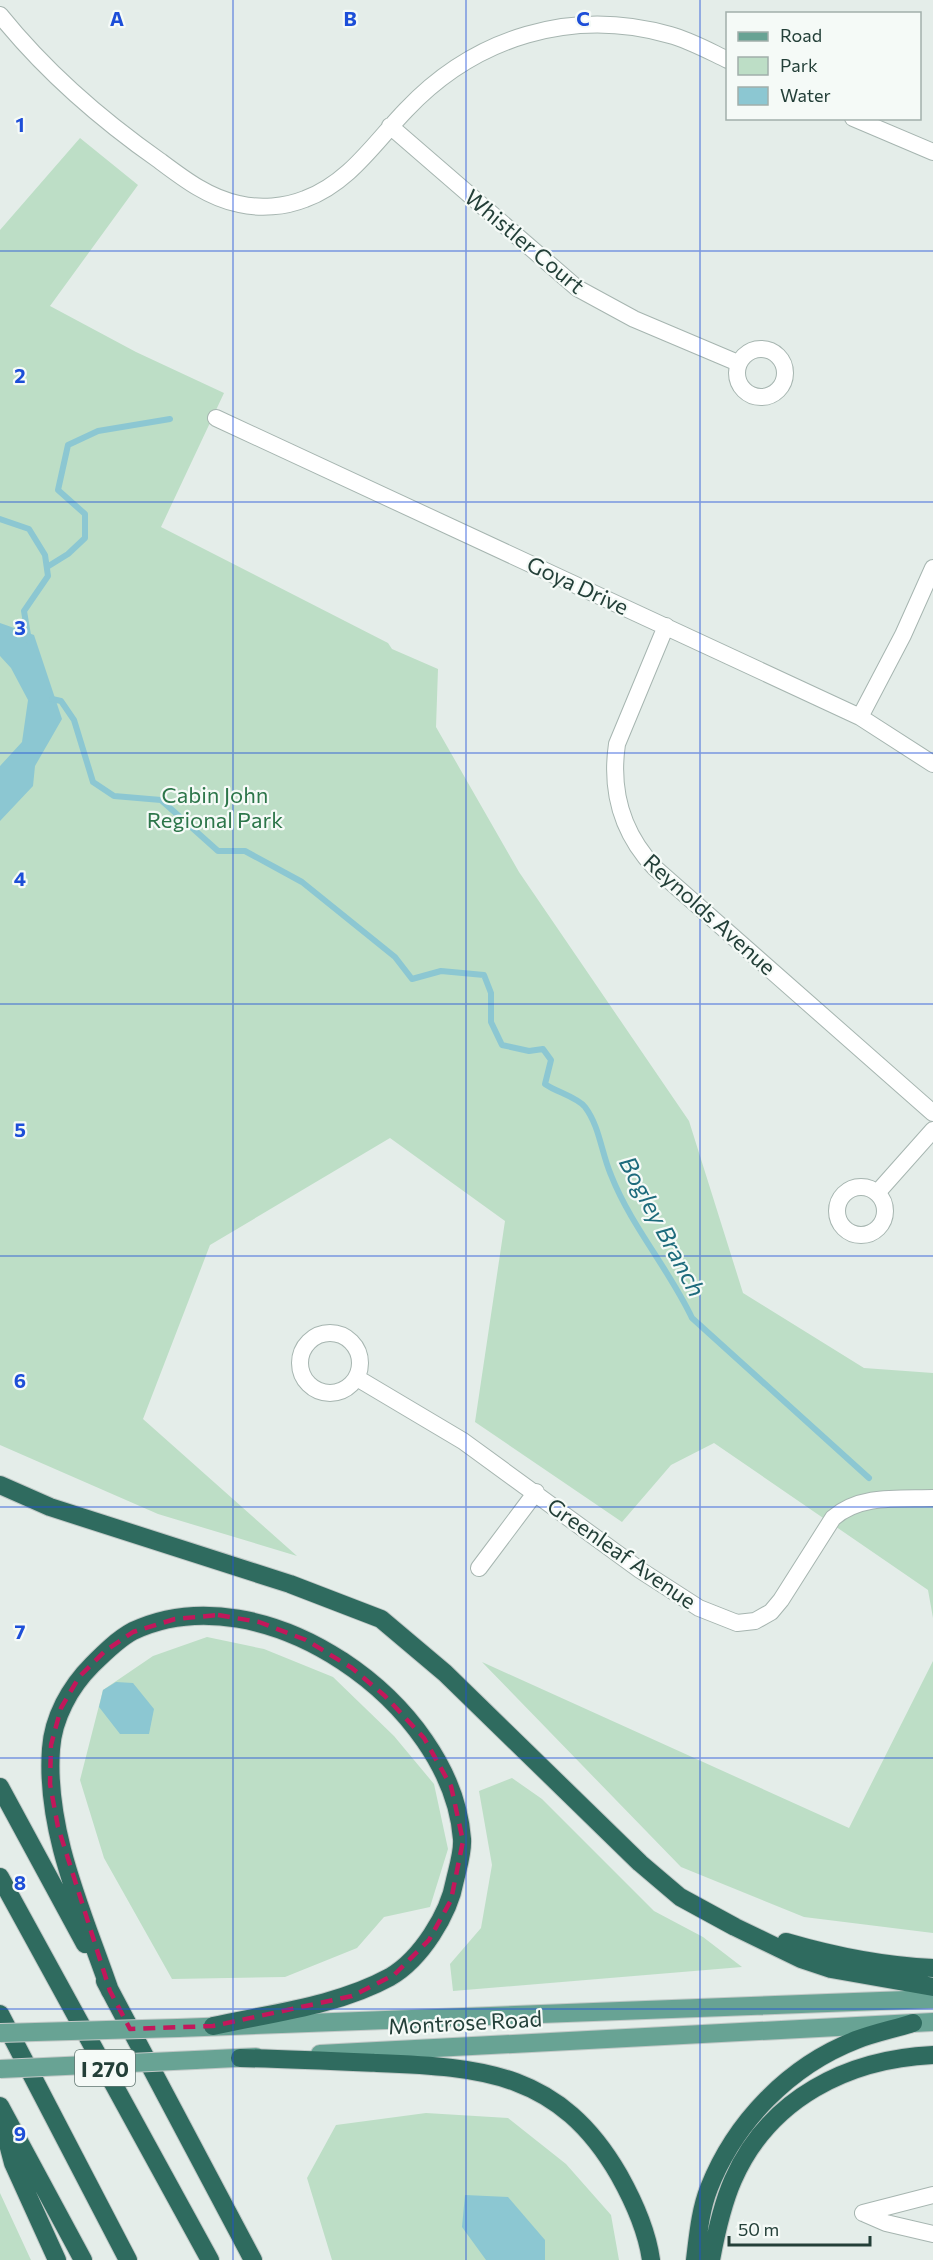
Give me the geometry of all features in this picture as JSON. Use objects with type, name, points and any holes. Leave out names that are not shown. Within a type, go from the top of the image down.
[{"type":"highway","points":[[0,1485],[50,1507],[290,1584],[381,1619],[445,1673],[640,1863],[680,1897],[798,1958],[831,1969],[933,1987]]},
{"type":"highway","points":[[110,1991],[69,1872],[50,1784],[51,1745],[61,1708],[80,1677],[105,1651],[133,1632],[176,1619],[218,1615],[259,1622],[306,1640],[352,1668],[385,1696],[424,1738],[451,1785],[463,1841],[451,1900],[429,1940],[394,1975],[352,1996],[213,2026]]},
{"type":"highway","name":"I 270","points":[[0,1787],[253,2260]]},
{"type":"highway","name":"I 270","points":[[0,1877],[210,2260]]},
{"type":"highway","points":[[735,1927],[859,1959],[899,1966],[933,1968]]},
{"type":"highway","name":"I 270","points":[[0,2014],[128,2260]]},
{"type":"highway","points":[[695,2260],[699,2225],[708,2189],[739,2130],[787,2079],[819,2058],[856,2040],[913,2023]]},
{"type":"highway","points":[[711,2260],[717,2228],[734,2179],[754,2144],[783,2110],[814,2086],[849,2070],[881,2061],[933,2055]]},
{"type":"highway","points":[[240,2058],[452,2066],[495,2074],[533,2089],[569,2112],[605,2151],[632,2198],[651,2260]]},
{"type":"highway","points":[[0,2106],[83,2260]]},
{"type":"highway","points":[[0,2113],[13,2163],[57,2260]]},
{"type":"highway","points":[[235,2225],[264,2260]]},
{"type":"main road","name":"Montrose Road","points":[[0,2033],[933,1999]]},
{"type":"main road","name":"Montrose Road","points":[[0,2069],[933,2022]]},
{"type":"street","points":[[0,15],[60,81],[126,138],[187,181],[212,195],[238,204],[275,206],[306,199],[322,192],[358,164],[390,126],[424,92],[472,56],[517,36],[544,30],[595,24],[647,29],[673,35],[726,59]]},
{"type":"street","points":[[858,120],[933,152]]},
{"type":"street","name":"Whistler Court","points":[[390,126],[577,288],[634,319],[738,363]]},
{"type":"street","name":"Goya Drive","points":[[216,418],[860,717],[933,764]]},
{"type":"street","points":[[860,717],[933,568]]},
{"type":"street","name":"Reynolds Avenue","points":[[666,626],[617,744],[616,794],[631,836],[655,868],[933,1113]]},
{"type":"street","points":[[877,1193],[933,1130]]},
{"type":"street","name":"Greenleaf Avenue","points":[[357,1378],[464,1441],[640,1570],[699,1608],[737,1623],[755,1621],[771,1612],[833,1518],[841,1511],[866,1501],[933,1498]]},
{"type":"street","points":[[479,1569],[536,1492]]},
{"type":"street","points":[[933,2195],[862,2213],[886,2223],[933,2234]]},
{"type":"highlighted area","points":[[218,1615],[259,1622],[306,1640],[352,1668],[385,1696],[424,1738],[451,1786],[463,1841],[451,1900],[429,1940],[394,1975],[352,1996],[213,2026],[130,2029],[110,1991],[58,1827],[50,1784],[51,1745],[61,1708],[79,1677],[105,1651],[133,1632],[175,1619]]},
{"type":"green space","name":"Cabin John Regional Park","points":[[80,138],[138,185],[50,306],[136,352],[224,393],[161,527],[388,643],[392,649],[438,669],[436,727],[519,872],[689,1121],[743,1293],[864,1368],[933,1373],[933,1618],[928,1590],[714,1443],[671,1465],[622,1522],[475,1422],[505,1221],[390,1138],[210,1245],[143,1419],[297,1556],[158,1514],[0,1445],[0,230]]},
{"type":"green space","points":[[207,1637],[264,1649],[333,1677],[394,1736],[434,1784],[448,1849],[430,1907],[384,1917],[357,1948],[285,1977],[172,1979],[104,1858],[80,1780],[103,1690],[153,1656]]},
{"type":"green space","points":[[933,1661],[933,1933],[804,1917],[681,1867],[482,1662],[849,1828]]},
{"type":"green space","points":[[512,1778],[542,1799],[654,1911],[703,1937],[742,1967],[453,1991],[450,1964],[481,1928],[492,1865],[479,1791]]},
{"type":"green space","points":[[426,2113],[508,2118],[566,2164],[611,2215],[619,2260],[332,2260],[307,2178],[336,2125]]},
{"type":"green space","points":[[0,2193],[30,2258],[31,2260],[0,2260]]},
{"type":"water","points":[[0,623],[34,635],[62,719],[35,766],[33,786],[0,821],[0,766],[22,742],[28,700],[11,668],[0,656]]},
{"type":"water","points":[[116,1682],[133,1683],[154,1709],[149,1734],[120,1734],[99,1707],[103,1690]]},
{"type":"water","points":[[465,2195],[508,2197],[545,2240],[545,2260],[486,2260],[462,2227]]},
{"type":"waterway","points":[[47,567],[68,554],[85,538],[85,514],[58,490],[68,445],[98,431],[170,419]]},
{"type":"waterway","points":[[0,519],[29,529],[45,555],[48,576],[24,611],[29,641]]},
{"type":"waterway","name":"Bogley Branch","points":[[52,699],[61,701],[74,720],[93,782],[114,796],[161,800],[218,851],[245,851],[302,882],[395,957],[412,979],[441,971],[484,975],[491,993],[491,1022],[502,1045],[529,1051],[543,1049],[551,1060],[545,1084],[577,1100],[585,1107],[594,1123],[619,1194],[692,1318],[869,1478]]}]
